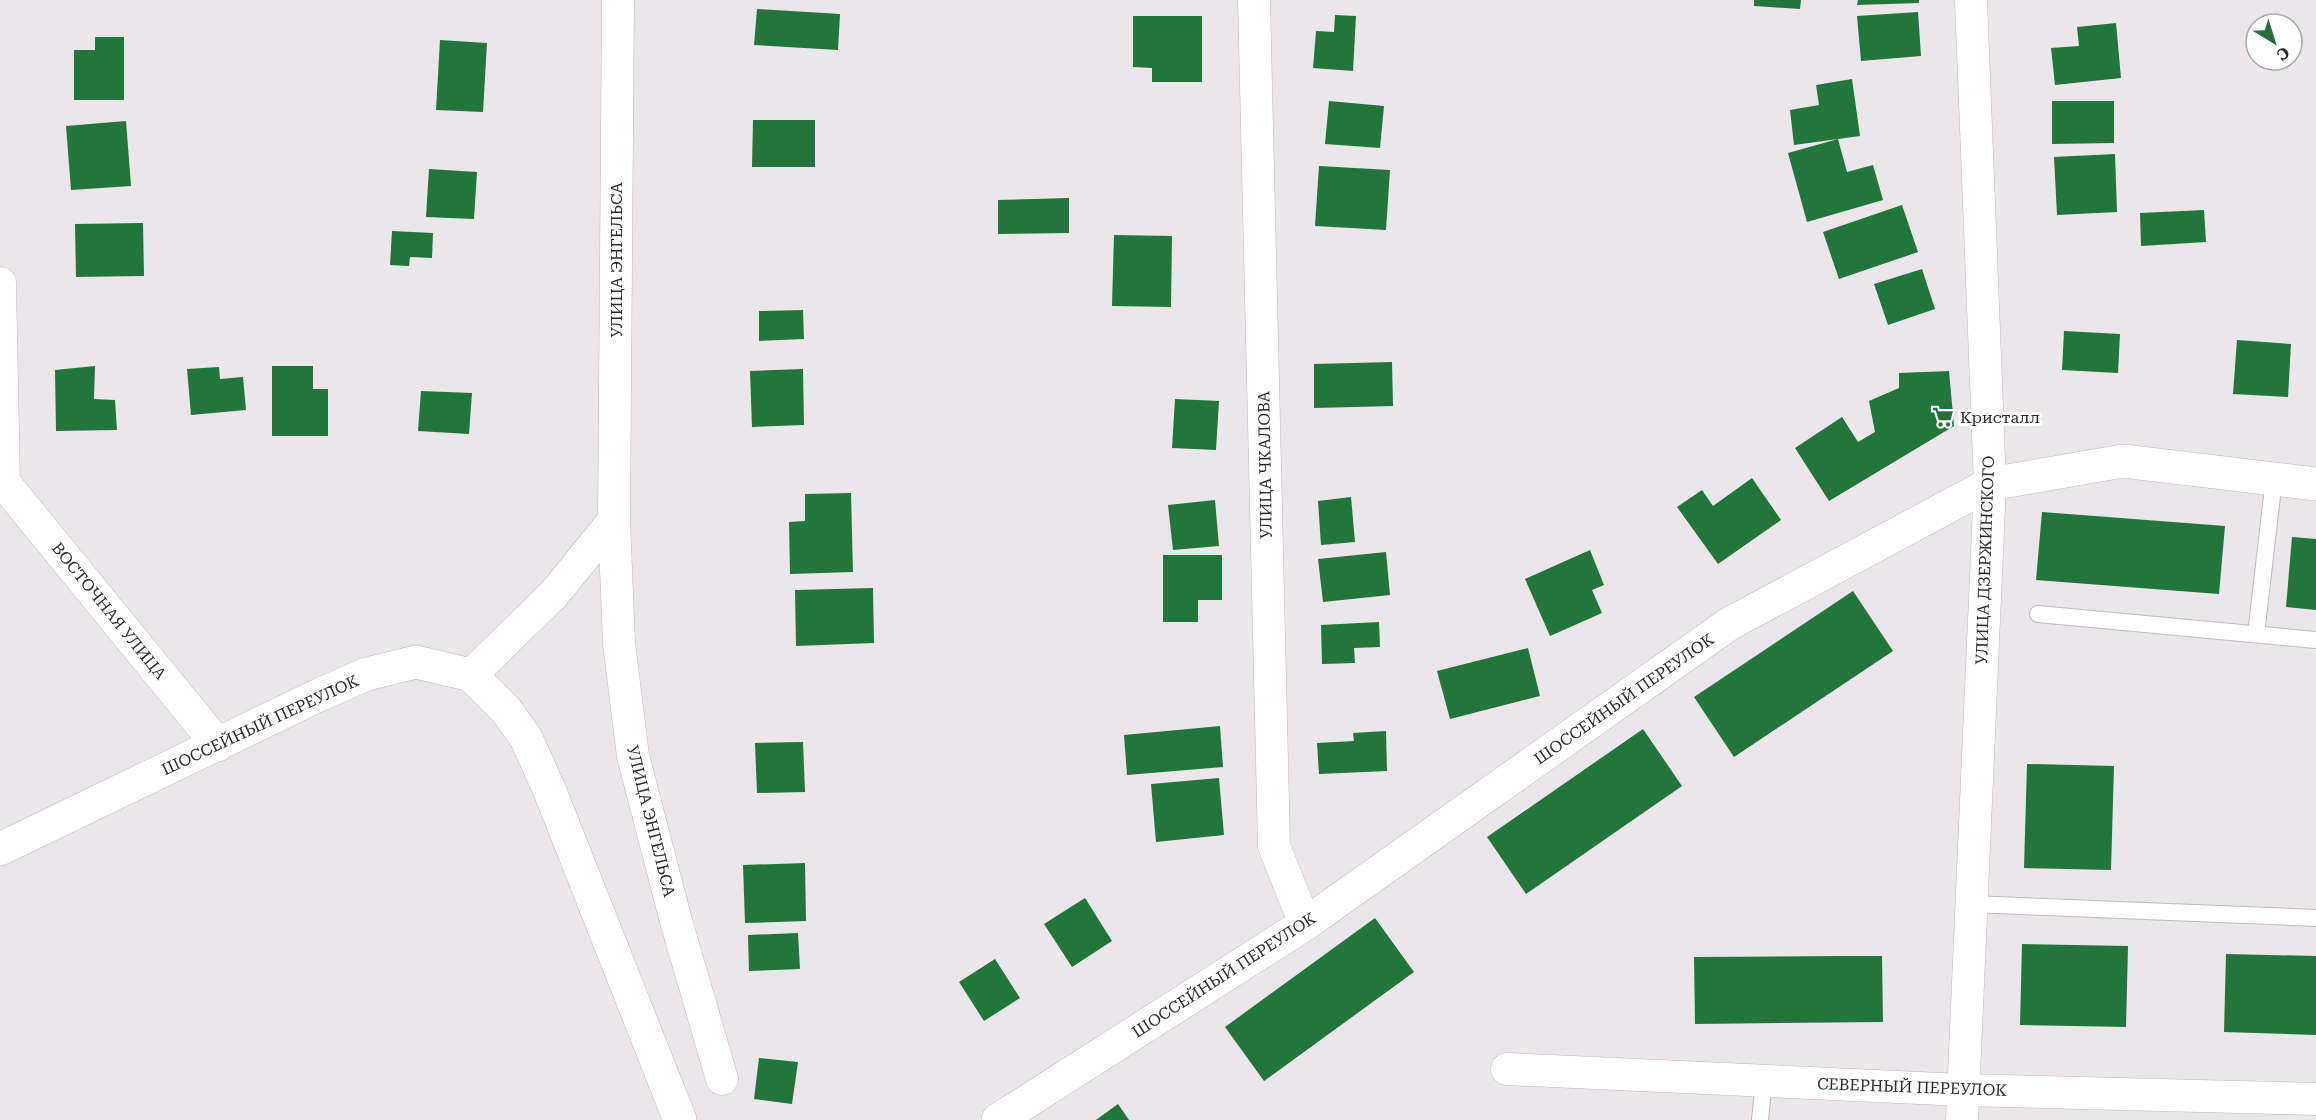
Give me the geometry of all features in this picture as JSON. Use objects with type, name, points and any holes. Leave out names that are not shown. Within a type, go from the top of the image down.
[{"type":"main road","name":"ШОССЕЙНЫЙ ПЕРЕУЛОК","points":[[998,1120],[1305,924],[1729,624],[1990,484],[2123,460],[2316,484]]},
{"type":"main road","name":"ВОСТОЧНАЯ УЛИЦА","points":[[2,481],[218,745]]},
{"type":"main road","name":"ШОССЕЙНЫЙ ПЕРЕУЛОК","points":[[0,849],[367,674],[416,663],[471,675]]},
{"type":"main road","points":[[471,675],[506,710],[526,738],[549,789],[680,1120]]},
{"type":"street","name":"УЛИЦА ЭНГЕЛЬСА","points":[[618,0],[615,520],[619,643],[633,756],[676,921],[722,1079]]},
{"type":"street","name":"УЛИЦА ЧКАЛОВА","points":[[1254,0],[1274,846],[1305,924]]},
{"type":"street","name":"УЛИЦА ДЗЕРЖИНСКОГО","points":[[1962,1105],[1990,484],[1971,0]]},
{"type":"street","points":[[0,283],[2,481]]},
{"type":"street","points":[[471,675],[554,594],[615,520]]},
{"type":"street","name":"СЕВЕРНЫЙ ПЕРЕУЛОК","points":[[1507,1069],[1764,1081],[1962,1105],[2316,1099]]},
{"type":"lane","points":[[2256,634],[2274,479]]},
{"type":"lane","points":[[2038,614],[2316,640]]},
{"type":"lane","points":[[1971,904],[2316,918]]},
{"type":"lane","points":[[1760,1120],[1764,1081]]},
{"type":"building","points":[[1754,0],[1801,0],[1800,9],[1754,6]]},
{"type":"building","points":[[1858,0],[1919,0],[1919,3],[1857,5]]},
{"type":"building","points":[[757,9],[840,14],[838,50],[754,45]]},
{"type":"building","points":[[1918,12],[1921,56],[1861,61],[1857,16]]},
{"type":"building","points":[[1335,15],[1356,16],[1353,71],[1313,68],[1316,31],[1334,32]]},
{"type":"building","points":[[1133,16],[1202,16],[1202,82],[1152,82],[1152,68],[1133,67]]},
{"type":"building","points":[[2116,23],[2121,78],[2055,85],[2051,48],[2079,46],[2077,27]]},
{"type":"building","points":[[95,37],[124,37],[124,100],[74,100],[74,50],[95,50]]},
{"type":"building","points":[[440,40],[487,43],[483,112],[436,110]]},
{"type":"building","points":[[1852,79],[1860,136],[1794,145],[1790,110],[1819,105],[1816,85]]},
{"type":"building","points":[[1329,101],[1384,106],[1380,148],[1325,144]]},
{"type":"building","points":[[2052,101],[2114,101],[2114,143],[2052,144]]},
{"type":"building","points":[[753,120],[815,120],[815,167],[752,167]]},
{"type":"building","points":[[126,121],[131,186],[71,190],[66,126]]},
{"type":"building","points":[[1838,139],[1847,172],[1873,165],[1883,200],[1807,222],[1788,153]]},
{"type":"building","points":[[2115,154],[2117,212],[2057,215],[2054,157]]},
{"type":"building","points":[[1319,166],[1390,170],[1386,230],[1315,226]]},
{"type":"building","points":[[429,169],[477,172],[474,219],[426,217]]},
{"type":"building","points":[[1069,198],[1069,233],[998,234],[998,200]]},
{"type":"building","points":[[1902,205],[1918,252],[1839,279],[1823,232]]},
{"type":"building","points":[[2204,210],[2206,242],[2141,246],[2140,213]]},
{"type":"building","points":[[143,223],[144,276],[76,277],[75,224]]},
{"type":"building","points":[[392,231],[433,233],[432,258],[410,257],[409,266],[390,265]]},
{"type":"building","points":[[1114,235],[1172,236],[1171,307],[1112,306]]},
{"type":"building","points":[[1922,269],[1935,309],[1888,325],[1874,284]]},
{"type":"building","points":[[803,310],[804,339],[759,341],[759,311]]},
{"type":"building","points":[[2064,331],[2120,334],[2118,373],[2062,370]]},
{"type":"building","points":[[2237,340],[2291,344],[2288,397],[2233,394]]},
{"type":"building","points":[[1392,362],[1393,406],[1314,408],[1314,364]]},
{"type":"building","points":[[95,366],[94,399],[115,400],[117,430],[56,431],[55,370]]},
{"type":"building","points":[[272,366],[313,366],[313,389],[328,389],[328,436],[272,436]]},
{"type":"building","points":[[219,367],[220,379],[243,377],[246,410],[191,415],[187,369]]},
{"type":"building","points":[[803,369],[804,425],[752,427],[750,371]]},
{"type":"building","points":[[1949,371],[1954,426],[1829,501],[1795,448],[1842,417],[1858,442],[1875,432],[1869,401],[1899,388],[1899,373]]},
{"type":"building","points":[[421,391],[472,393],[469,434],[418,431]]},
{"type":"building","points":[[1175,399],[1219,401],[1216,450],[1172,448]]},
{"type":"building","points":[[1752,478],[1781,520],[1718,564],[1677,507],[1702,490],[1713,506]]},
{"type":"building","points":[[851,493],[853,572],[790,574],[789,522],[805,521],[805,494]]},
{"type":"building","points":[[1351,497],[1355,542],[1321,545],[1318,501]]},
{"type":"building","points":[[1215,500],[1219,546],[1173,550],[1168,505]]},
{"type":"building","points":[[2042,512],[2225,526],[2219,594],[2036,580]]},
{"type":"building","points":[[2292,537],[2316,539],[2316,610],[2286,607]]},
{"type":"building","points":[[1590,550],[1604,585],[1592,590],[1602,613],[1550,636],[1525,579]]},
{"type":"building","points":[[1386,552],[1390,595],[1323,602],[1318,559]]},
{"type":"building","points":[[1163,555],[1222,555],[1222,600],[1198,600],[1198,622],[1163,622]]},
{"type":"building","points":[[873,588],[874,643],[796,646],[795,590]]},
{"type":"building","points":[[1853,591],[1893,651],[1734,757],[1694,697]]},
{"type":"building","points":[[1379,622],[1380,647],[1354,648],[1355,663],[1322,664],[1321,625]]},
{"type":"building","points":[[1528,648],[1540,696],[1450,719],[1437,671]]},
{"type":"building","points":[[1220,726],[1223,767],[1127,775],[1124,735]]},
{"type":"building","points":[[1643,729],[1682,786],[1526,894],[1487,837]]},
{"type":"building","points":[[1386,731],[1387,771],[1319,774],[1317,743],[1354,741],[1353,733]]},
{"type":"building","points":[[803,742],[805,792],[757,793],[755,743]]},
{"type":"building","points":[[2027,764],[2114,766],[2111,870],[2024,868]]},
{"type":"building","points":[[1219,778],[1224,835],[1156,842],[1151,784]]},
{"type":"building","points":[[805,863],[806,921],[745,923],[743,865]]},
{"type":"building","points":[[1085,898],[1112,941],[1072,967],[1044,924]]},
{"type":"building","points":[[1375,918],[1414,972],[1264,1081],[1225,1027]]},
{"type":"building","points":[[798,933],[800,969],[749,971],[748,935]]},
{"type":"building","points":[[2022,944],[2128,946],[2126,1027],[2020,1025]]},
{"type":"building","points":[[2226,954],[2316,956],[2316,1035],[2224,1032]]},
{"type":"building","points":[[1882,956],[1883,1022],[1695,1024],[1694,957]]},
{"type":"building","points":[[995,959],[1020,998],[984,1021],[959,982]]},
{"type":"building","points":[[759,1058],[798,1062],[792,1104],[754,1099]]},
{"type":"building","points":[[1118,1104],[1129,1120],[1096,1120]]},
{"type":"place","name":"Кристалл","points":[[1943,417]]}]
